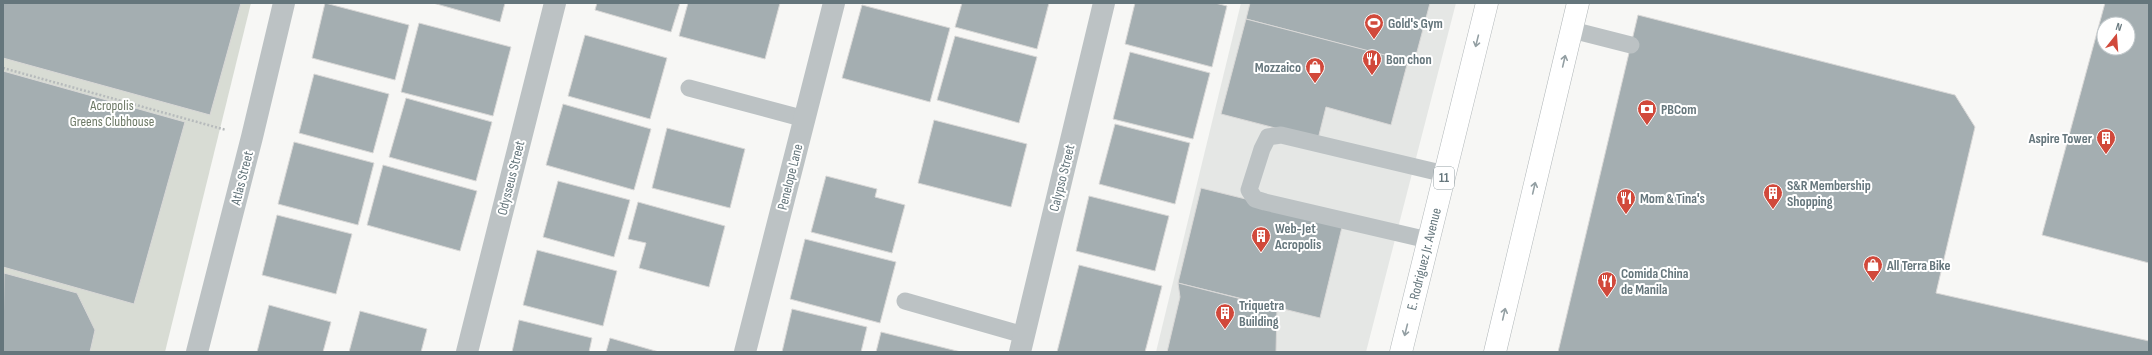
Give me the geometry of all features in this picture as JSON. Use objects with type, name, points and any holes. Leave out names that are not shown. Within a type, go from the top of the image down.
[{"type":"main road","name":"E. Rodriguez Jr. Avenue","points":[[1401,352],[1487,3]]},
{"type":"main road","points":[[1495,352],[1578,3]]},
{"type":"street","name":"Atlas Street","points":[[197,352],[252,137],[284,3]]},
{"type":"street","name":"Odysseus Street","points":[[467,352],[555,3]]},
{"type":"street","name":"Penelope Lane","points":[[745,352],[834,3]]},
{"type":"street","name":"Calypso Street","points":[[1022,343],[1104,3]]},
{"type":"lane","points":[[1572,30],[1631,45]]},
{"type":"lane","points":[[689,88],[805,119]]},
{"type":"lane","points":[[1428,240],[1265,202],[1255,198],[1249,190],[1262,149],[1268,137],[1281,135],[1445,174]]},
{"type":"lane","points":[[905,300],[1022,343]]},
{"type":"path","points":[[3,68],[252,137]]},
{"type":"shaded area","points":[[1241,3],[1456,3],[1366,352],[1156,352]]},
{"type":"green space","name":"Acropolis Greens Clubhouse","points":[[3,3],[251,3],[165,352],[3,352]]},
{"type":"building","points":[[3,3],[241,3],[210,115],[3,58]]},
{"type":"building","points":[[325,3],[409,25],[395,80],[312,58]]},
{"type":"building","points":[[433,3],[505,3],[500,22]]},
{"type":"building","points":[[597,3],[680,3],[671,32],[595,10]]},
{"type":"building","points":[[688,3],[780,3],[765,59],[679,36]]},
{"type":"building","points":[[962,3],[1049,3],[1037,49],[955,27]]},
{"type":"building","points":[[1135,3],[1215,3],[1227,6],[1212,67],[1125,44]]},
{"type":"building","name":"Gold's Gym","points":[[1250,3],[1430,3],[1414,63],[1246,19]]},
{"type":"building","name":"Aspire Tower","points":[[2105,3],[2149,3],[2149,263],[2042,235],[2096,36],[2096,56],[2136,56],[2136,16],[2101,16]]},
{"type":"building","points":[[862,5],[950,28],[930,102],[842,78]]},
{"type":"building","name":"S&R Membership Shopping","points":[[1638,15],[1955,95],[1975,127],[1936,293],[2149,341],[2149,352],[1558,352]]},
{"type":"building","name":"Mozzaico","points":[[1246,19],[1408,61],[1391,125],[1326,107],[1318,139],[1221,114]]},
{"type":"building","points":[[419,23],[511,47],[493,116],[401,92]]},
{"type":"building","points":[[585,35],[667,58],[650,119],[568,96]]},
{"type":"building","points":[[955,36],[1037,57],[1019,123],[937,100]]},
{"type":"building","points":[[1130,52],[1210,73],[1193,139],[1113,119]]},
{"type":"building","points":[[3,71],[185,122],[134,304],[3,267]]},
{"type":"building","points":[[314,74],[389,94],[373,153],[299,133]]},
{"type":"building","points":[[406,98],[492,122],[476,181],[389,157]]},
{"type":"building","points":[[563,104],[651,129],[634,190],[546,165]]},
{"type":"building","points":[[934,120],[1027,144],[1011,207],[918,183]]},
{"type":"building","points":[[1115,124],[1190,143],[1175,204],[1099,184]]},
{"type":"building","points":[[667,128],[745,149],[730,208],[652,188]]},
{"type":"building","points":[[294,142],[374,163],[358,225],[278,204]]},
{"type":"building","points":[[383,165],[477,191],[460,251],[367,225]]},
{"type":"building","points":[[826,176],[877,189],[875,197],[905,205],[892,253],[811,232]]},
{"type":"building","points":[[558,181],[630,200],[614,257],[543,237]]},
{"type":"building","name":"Web-Jet Acropolis","points":[[1201,188],[1343,223],[1320,318],[1178,283]]},
{"type":"building","points":[[1089,196],[1169,216],[1155,271],[1076,251]]},
{"type":"building","points":[[638,202],[725,226],[709,287],[639,268],[646,243],[628,239]]},
{"type":"building","points":[[277,215],[352,234],[336,294],[262,275]]},
{"type":"building","points":[[805,239],[896,262],[880,323],[790,299]]},
{"type":"building","points":[[537,250],[617,271],[603,326],[523,305]]},
{"type":"building","points":[[1079,265],[1162,286],[1145,352],[1057,352]]},
{"type":"building","points":[[4,273],[77,293],[95,330],[90,352],[3,352]]},
{"type":"building","name":"Triquetra Building","points":[[1178,283],[1277,308],[1276,352],[1167,352],[1180,297]]},
{"type":"building","points":[[269,305],[331,322],[323,352],[257,352]]},
{"type":"building","points":[[792,309],[867,327],[861,352],[782,352]]},
{"type":"building","points":[[360,311],[427,329],[421,352],[349,352]]},
{"type":"building","points":[[519,320],[592,338],[589,352],[512,352]]},
{"type":"building","points":[[881,332],[961,352],[876,352]]},
{"type":"building","points":[[610,338],[659,352],[606,352]]},
{"type":"place","name":"Gold's Gym","points":[[1374,40]]},
{"type":"place","name":"Bon chon","points":[[1372,76]]},
{"type":"place","name":"Mozzaico","points":[[1315,84]]},
{"type":"place","name":"PBCom","points":[[1647,126]]},
{"type":"place","name":"Aspire Tower","points":[[2106,155]]},
{"type":"place","name":"S&R Membership Shopping","points":[[1773,210]]},
{"type":"place","name":"Mom & Tina's","points":[[1626,215]]},
{"type":"place","name":"Web-Jet Acropolis","points":[[1261,253]]},
{"type":"place","name":"All Terra Bike","points":[[1873,282]]},
{"type":"place","name":"Comida China de Manila","points":[[1607,298]]},
{"type":"place","name":"Triquetra Building","points":[[1225,330]]}]
